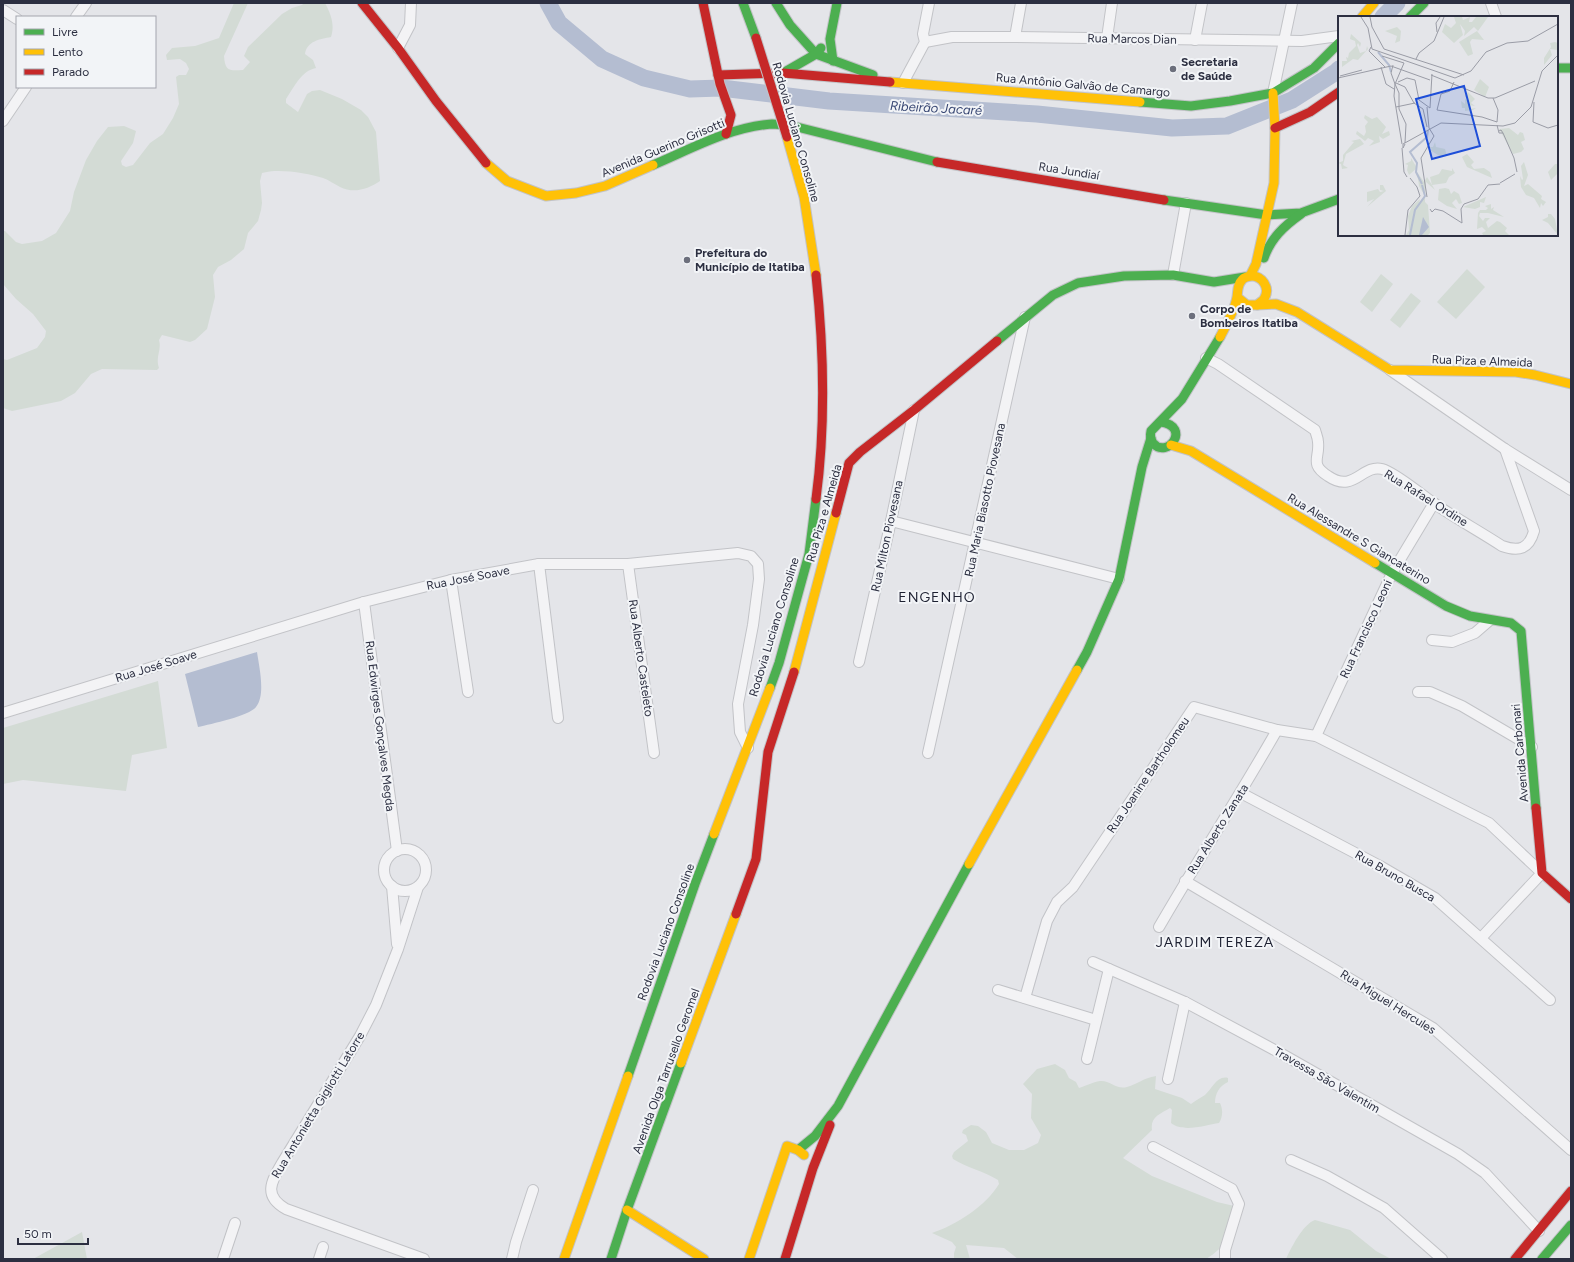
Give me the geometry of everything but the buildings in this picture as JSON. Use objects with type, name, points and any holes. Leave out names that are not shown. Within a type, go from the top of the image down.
[{"type":"main road","name":"Avenida Guerino Grisotti","points":[[362,3],[398,48],[436,101],[482,160],[507,181],[546,196],[605,186],[726,134],[748,127],[774,124],[796,127]]},
{"type":"main road","points":[[703,3],[719,80],[731,115],[726,134]]},
{"type":"main road","name":"Rodovia Luciano Consoline","points":[[564,1259],[693,892],[779,663],[809,554],[821,464],[823,364],[818,295],[804,197],[756,38],[742,3]]},
{"type":"main road","name":"Rua Antônio Galvão de Camargo","points":[[776,3],[790,24],[816,54],[890,82]]},
{"type":"main road","points":[[833,61],[830,39],[837,3]]},
{"type":"main road","points":[[1363,16],[1374,3]]},
{"type":"main road","points":[[1411,16],[1424,3]]},
{"type":"main road","points":[[783,74],[816,54],[830,39]]},
{"type":"main road","name":"Rua Antônio Galvão de Camargo","points":[[719,80],[763,73],[783,74],[1191,106],[1273,97],[1314,68],[1338,44]]},
{"type":"main road","points":[[1558,68],[1571,68]]},
{"type":"main road","points":[[1275,125],[1310,112],[1338,93]]},
{"type":"main road","points":[[1161,422],[1182,399],[1225,328],[1237,296],[1238,284],[1247,276],[1256,264],[1274,183],[1275,125],[1273,97]]},
{"type":"main road","points":[[731,115],[748,127]]},
{"type":"main road","name":"Rua Jundiaí","points":[[796,127],[938,162],[1267,216],[1301,214],[1338,199]]},
{"type":"main road","points":[[1274,183],[1281,202],[1289,209],[1301,214]]},
{"type":"main road","points":[[1225,328],[1254,305],[1261,302],[1266,294],[1264,282],[1264,257],[1268,246],[1285,224],[1301,214]]},
{"type":"main road","name":"Rua Piza e Almeida","points":[[746,891],[756,859],[768,752],[791,685],[849,463],[860,452],[914,410],[1053,295],[1078,283],[1124,276],[1173,275],[1214,282]]},
{"type":"main road","points":[[1214,282],[1255,276],[1264,282],[1296,312]]},
{"type":"main road","points":[[1214,282],[1237,296],[1247,305],[1276,304],[1296,312],[1390,370]]},
{"type":"main road","name":"Rua Piza e Almeida","points":[[1390,370],[1516,372],[1536,375],[1571,384]]},
{"type":"main road","points":[[1174,430],[1182,399]]},
{"type":"main road","points":[[798,1150],[820,1133],[838,1106],[950,898],[1087,652],[1119,579],[1142,467],[1151,438],[1151,430],[1156,423],[1169,423],[1174,430],[1176,438],[1142,467]]},
{"type":"main road","name":"Rua Alessandre S Giancaterino","points":[[1174,430],[1191,451]]},
{"type":"main road","points":[[1151,438],[1155,445],[1167,446]]},
{"type":"main road","name":"Rua Alessandre S Giancaterino","points":[[1167,446],[1191,451],[1446,606],[1470,616],[1511,623],[1521,631]]},
{"type":"main road","name":"Avenida Carbonari","points":[[1521,631],[1542,873]]},
{"type":"main road","points":[[1542,873],[1571,899]]},
{"type":"main road","name":"Avenida Olga Tarrusello Geromel","points":[[611,1259],[627,1210],[746,891]]},
{"type":"main road","points":[[784,1259],[813,1168],[838,1106]]},
{"type":"main road","points":[[749,1259],[787,1146],[798,1150],[806,1157],[813,1168]]},
{"type":"main road","points":[[1515,1259],[1571,1191]]},
{"type":"main road","points":[[627,1210],[704,1259]]},
{"type":"main road","points":[[1542,1259],[1571,1225]]},
{"type":"street","points":[[77,16],[86,3]]},
{"type":"street","points":[[398,48],[410,26],[411,3]]},
{"type":"street","points":[[903,83],[926,42],[923,34],[929,3]]},
{"type":"street","points":[[1015,37],[1021,3]]},
{"type":"street","points":[[1106,38],[1112,3]]},
{"type":"street","points":[[1195,40],[1202,3]]},
{"type":"street","points":[[1273,97],[1292,3]]},
{"type":"street","points":[[1491,3],[1496,16]]},
{"type":"street","points":[[3,10],[16,18]]},
{"type":"street","name":"Rua Marcos Dian","points":[[926,42],[952,37],[1302,41],[1338,36]]},
{"type":"street","points":[[3,121],[25,88]]},
{"type":"street","points":[[1173,275],[1186,203]]},
{"type":"street","name":"Rua Maria Biasotto Piovesana","points":[[928,753],[1025,317]]},
{"type":"street","name":"Rua Rafael Ordine","points":[[1206,358],[1218,364],[1315,430],[1318,443],[1316,458],[1319,469],[1329,477],[1347,482],[1352,481],[1369,470],[1376,468],[1388,471],[1434,503],[1502,546],[1512,550],[1522,548],[1531,542],[1534,531],[1505,449]]},
{"type":"street","points":[[1390,370],[1505,449],[1571,490]]},
{"type":"street","name":"Rua Milton Piovesana","points":[[859,662],[914,410]]},
{"type":"street","name":"Rua Francisco Leoni","points":[[1316,736],[1392,573],[1434,503]]},
{"type":"street","points":[[891,521],[1119,579]]},
{"type":"street","name":"Rua José Soave","points":[[3,713],[364,602],[451,580],[539,564],[628,564],[738,553],[751,556],[758,564],[759,579],[738,704],[740,732],[748,748]]},
{"type":"street","points":[[539,564],[558,718]]},
{"type":"street","name":"Rua Alberto Casteleto","points":[[628,564],[654,753]]},
{"type":"street","points":[[451,580],[468,692]]},
{"type":"street","name":"Rua Edwirges Gonçalves Megda","points":[[364,602],[396,851]]},
{"type":"street","points":[[1432,640],[1452,642],[1475,633],[1490,620]]},
{"type":"street","points":[[1418,692],[1430,692],[1462,706],[1532,747]]},
{"type":"street","name":"Rua Joanine Bartholomeu","points":[[1025,998],[1047,921],[1057,902],[1073,887],[1194,707],[1277,730],[1316,736],[1489,823],[1542,873]]},
{"type":"street","name":"Rua Alberto Zanata","points":[[1159,927],[1185,881],[1241,793],[1277,730]]},
{"type":"street","name":"Rua Bruno Busca","points":[[1241,793],[1380,866],[1436,898],[1550,1000]]},
{"type":"street","points":[[410,849],[421,856],[426,869],[425,876],[418,887],[405,891],[392,886],[388,881],[385,874],[385,867],[387,860],[396,851],[410,849]]},
{"type":"street","points":[[1482,938],[1542,873]]},
{"type":"street","name":"Rua Miguel Hercules","points":[[1185,881],[1433,1028],[1571,1150]]},
{"type":"street","points":[[392,886],[398,949]]},
{"type":"street","name":"Rua Antonietta Gigliotti Latorre","points":[[418,887],[398,949],[376,1004],[360,1036],[274,1176],[271,1187],[272,1196],[276,1203],[286,1210],[424,1259]]},
{"type":"street","name":"Travessa São Valentim","points":[[1094,962],[1185,1002],[1289,1058],[1458,1154],[1485,1173],[1539,1231]]},
{"type":"street","points":[[1088,1059],[1109,969]]},
{"type":"street","points":[[998,990],[1096,1020]]},
{"type":"street","points":[[1168,1079],[1185,1002]]},
{"type":"street","points":[[1154,1147],[1232,1189],[1239,1204],[1225,1250],[1225,1259]]},
{"type":"street","points":[[1292,1160],[1326,1176],[1384,1208],[1442,1259]]},
{"type":"street","points":[[512,1259],[533,1190]]},
{"type":"street","points":[[223,1259],[235,1223]]},
{"type":"street","points":[[319,1259],[323,1247]]},
{"type":"shaded area","points":[[234,3],[248,3],[224,56],[225,65],[231,70],[243,70],[250,62],[244,56],[248,47],[282,14],[304,3],[325,3],[332,20],[333,28],[331,37],[315,41],[308,46],[305,54],[313,60],[316,68],[306,72],[302,76],[286,99],[286,103],[298,112],[307,94],[312,91],[320,90],[342,99],[361,110],[368,117],[376,132],[380,181],[361,190],[350,190],[309,174],[284,171],[262,173],[260,181],[262,203],[258,221],[248,233],[244,249],[231,260],[218,267],[213,275],[215,297],[207,329],[195,340],[190,342],[162,335],[159,340],[159,368],[157,370],[102,369],[91,374],[75,393],[61,401],[12,411],[3,408],[3,359],[7,360],[37,348],[45,337],[46,331],[33,314],[16,299],[3,284],[3,231],[5,231],[16,242],[22,244],[42,241],[56,233],[70,211],[74,192],[86,160],[97,141],[108,127],[124,126],[136,131],[133,143],[121,161],[122,165],[126,167],[133,165],[150,143],[163,134],[173,118],[179,104],[176,77],[179,75],[186,75],[189,69],[186,63],[180,59],[167,60],[166,55],[172,48],[195,46],[219,38]]},
{"type":"shaded area","points":[[1467,269],[1485,287],[1456,319],[1437,302]]},
{"type":"shaded area","points":[[1381,274],[1393,284],[1372,312],[1360,302]]},
{"type":"shaded area","points":[[1411,293],[1421,301],[1400,328],[1390,320]]},
{"type":"shaded area","points":[[158,681],[167,748],[132,755],[126,791],[23,780],[3,784],[3,728]]},
{"type":"shaded area","points":[[1055,1064],[1065,1070],[1069,1078],[1076,1082],[1079,1088],[1092,1083],[1104,1081],[1123,1088],[1156,1076],[1155,1089],[1182,1098],[1191,1104],[1205,1095],[1218,1080],[1228,1078],[1228,1082],[1220,1088],[1216,1096],[1215,1103],[1220,1103],[1222,1110],[1222,1116],[1219,1123],[1195,1128],[1182,1128],[1171,1123],[1172,1110],[1170,1108],[1156,1116],[1153,1122],[1152,1130],[1123,1158],[1152,1176],[1217,1202],[1243,1208],[1234,1230],[1224,1244],[1213,1255],[1206,1259],[1018,1259],[1004,1248],[966,1245],[970,1259],[954,1259],[956,1247],[952,1242],[932,1233],[951,1225],[970,1214],[986,1200],[999,1184],[998,1180],[993,1177],[953,1159],[952,1156],[954,1152],[968,1141],[966,1135],[962,1133],[963,1130],[971,1125],[978,1126],[986,1132],[992,1143],[1009,1150],[1024,1150],[1038,1143],[1041,1135],[1031,1118],[1032,1094],[1023,1084],[1037,1069]]},
{"type":"shaded area","points":[[1315,1220],[1350,1230],[1376,1251],[1391,1259],[1286,1259],[1302,1231],[1306,1226]]},
{"type":"shaded area","points":[[82,1232],[87,1259],[33,1259]]},
{"type":"water","points":[[257,652],[261,695],[256,707],[246,714],[198,727],[185,674]]},
{"type":"waterway","name":"Ribeirão Jacaré","points":[[548,3],[559,23],[602,59],[644,78],[690,89],[721,88],[829,101],[1037,114],[1172,128],[1227,126],[1292,100],[1338,70]]},
{"type":"waterway","name":"Ribeirão Jacaré","points":[[1384,16],[1397,3]]},
{"type":"traffic: fast","points":[[743,3],[756,38]]},
{"type":"traffic: fast","points":[[776,3],[790,25],[816,54],[873,75]]},
{"type":"traffic: fast","points":[[833,61],[830,39],[837,3]]},
{"type":"traffic: fast","points":[[1411,16],[1424,3]]},
{"type":"traffic: fast","points":[[1140,102],[1191,106],[1273,93],[1314,68],[1338,44]]},
{"type":"traffic: fast","points":[[783,73],[816,54],[821,48]]},
{"type":"traffic: fast","points":[[1558,68],[1571,68]]},
{"type":"traffic: fast","points":[[653,165],[726,134],[741,129],[772,124],[797,127],[937,162]]},
{"type":"traffic: fast","points":[[1164,200],[1267,215],[1301,213],[1338,199]]},
{"type":"traffic: fast","points":[[1264,258],[1274,238],[1289,223],[1301,214]]},
{"type":"traffic: fast","points":[[997,341],[1053,295],[1078,283],[1124,276],[1173,275],[1214,282],[1245,277]]},
{"type":"traffic: fast","points":[[1161,422],[1170,425],[1175,430],[1176,435],[1174,441],[1165,448],[1159,447],[1153,443],[1150,437],[1151,431],[1182,399],[1220,337]]},
{"type":"traffic: fast","points":[[1077,670],[1087,652],[1119,579],[1142,467],[1151,438]]},
{"type":"traffic: fast","points":[[770,688],[779,663],[809,554],[816,499]]},
{"type":"traffic: fast","points":[[1375,563],[1446,606],[1470,616],[1511,623],[1521,631],[1536,808]]},
{"type":"traffic: fast","points":[[628,1076],[714,834]]},
{"type":"traffic: fast","points":[[798,1150],[815,1136],[838,1106],[969,864]]},
{"type":"traffic: fast","points":[[611,1259],[627,1210],[681,1063]]},
{"type":"traffic: fast","points":[[1542,1259],[1571,1225]]},
{"type":"traffic: slow","points":[[1363,16],[1374,3]]},
{"type":"traffic: slow","points":[[890,82],[1140,102]]},
{"type":"traffic: slow","points":[[1250,276],[1256,264],[1274,183],[1275,128],[1273,93]]},
{"type":"traffic: slow","points":[[787,137],[804,197],[816,275]]},
{"type":"traffic: slow","points":[[486,163],[507,181],[546,196],[576,193],[605,186],[653,165]]},
{"type":"traffic: slow","points":[[1220,337],[1236,302],[1238,286],[1240,282],[1246,277],[1254,276],[1262,280],[1266,287],[1266,295],[1257,305],[1247,305],[1237,297]]},
{"type":"traffic: slow","points":[[1257,305],[1276,304],[1297,312],[1390,370],[1516,372],[1571,384]]},
{"type":"traffic: slow","points":[[1171,445],[1191,451],[1375,563]]},
{"type":"traffic: slow","points":[[794,672],[836,513]]},
{"type":"traffic: slow","points":[[969,864],[1077,670]]},
{"type":"traffic: slow","points":[[714,834],[770,688]]},
{"type":"traffic: slow","points":[[681,1063],[736,914]]},
{"type":"traffic: slow","points":[[564,1259],[628,1076]]},
{"type":"traffic: slow","points":[[749,1259],[787,1146],[798,1150],[804,1155]]},
{"type":"traffic: slow","points":[[627,1210],[704,1259]]},
{"type":"traffic: jam","points":[[362,3],[398,48],[436,101],[486,163]]},
{"type":"traffic: jam","points":[[703,3],[720,84],[731,115],[726,134]]},
{"type":"traffic: jam","points":[[756,38],[787,137]]},
{"type":"traffic: jam","points":[[718,75],[783,73],[890,82]]},
{"type":"traffic: jam","points":[[1275,128],[1310,112],[1338,93]]},
{"type":"traffic: jam","points":[[937,162],[1164,200]]},
{"type":"traffic: jam","points":[[816,275],[821,331],[823,387],[823,415],[816,499]]},
{"type":"traffic: jam","points":[[836,513],[849,463],[860,452],[914,410],[997,341]]},
{"type":"traffic: jam","points":[[736,914],[756,859],[768,752],[794,672]]},
{"type":"traffic: jam","points":[[1536,808],[1542,873],[1571,899]]},
{"type":"traffic: jam","points":[[785,1259],[813,1168],[830,1125]]},
{"type":"traffic: jam","points":[[1515,1259],[1571,1191]]},
{"type":"place","name":"Secretaria de Saúde","points":[[1173,69]]},
{"type":"place","name":"Prefeitura do Município de Itatiba","points":[[687,260]]},
{"type":"place","name":"Corpo de Bombeiros Itatiba","points":[[1192,316]]},
{"type":"district","name":"ENGENHO","points":[[937,597]]},
{"type":"district","name":"JARDIM TEREZA","points":[[1215,942]]}]
